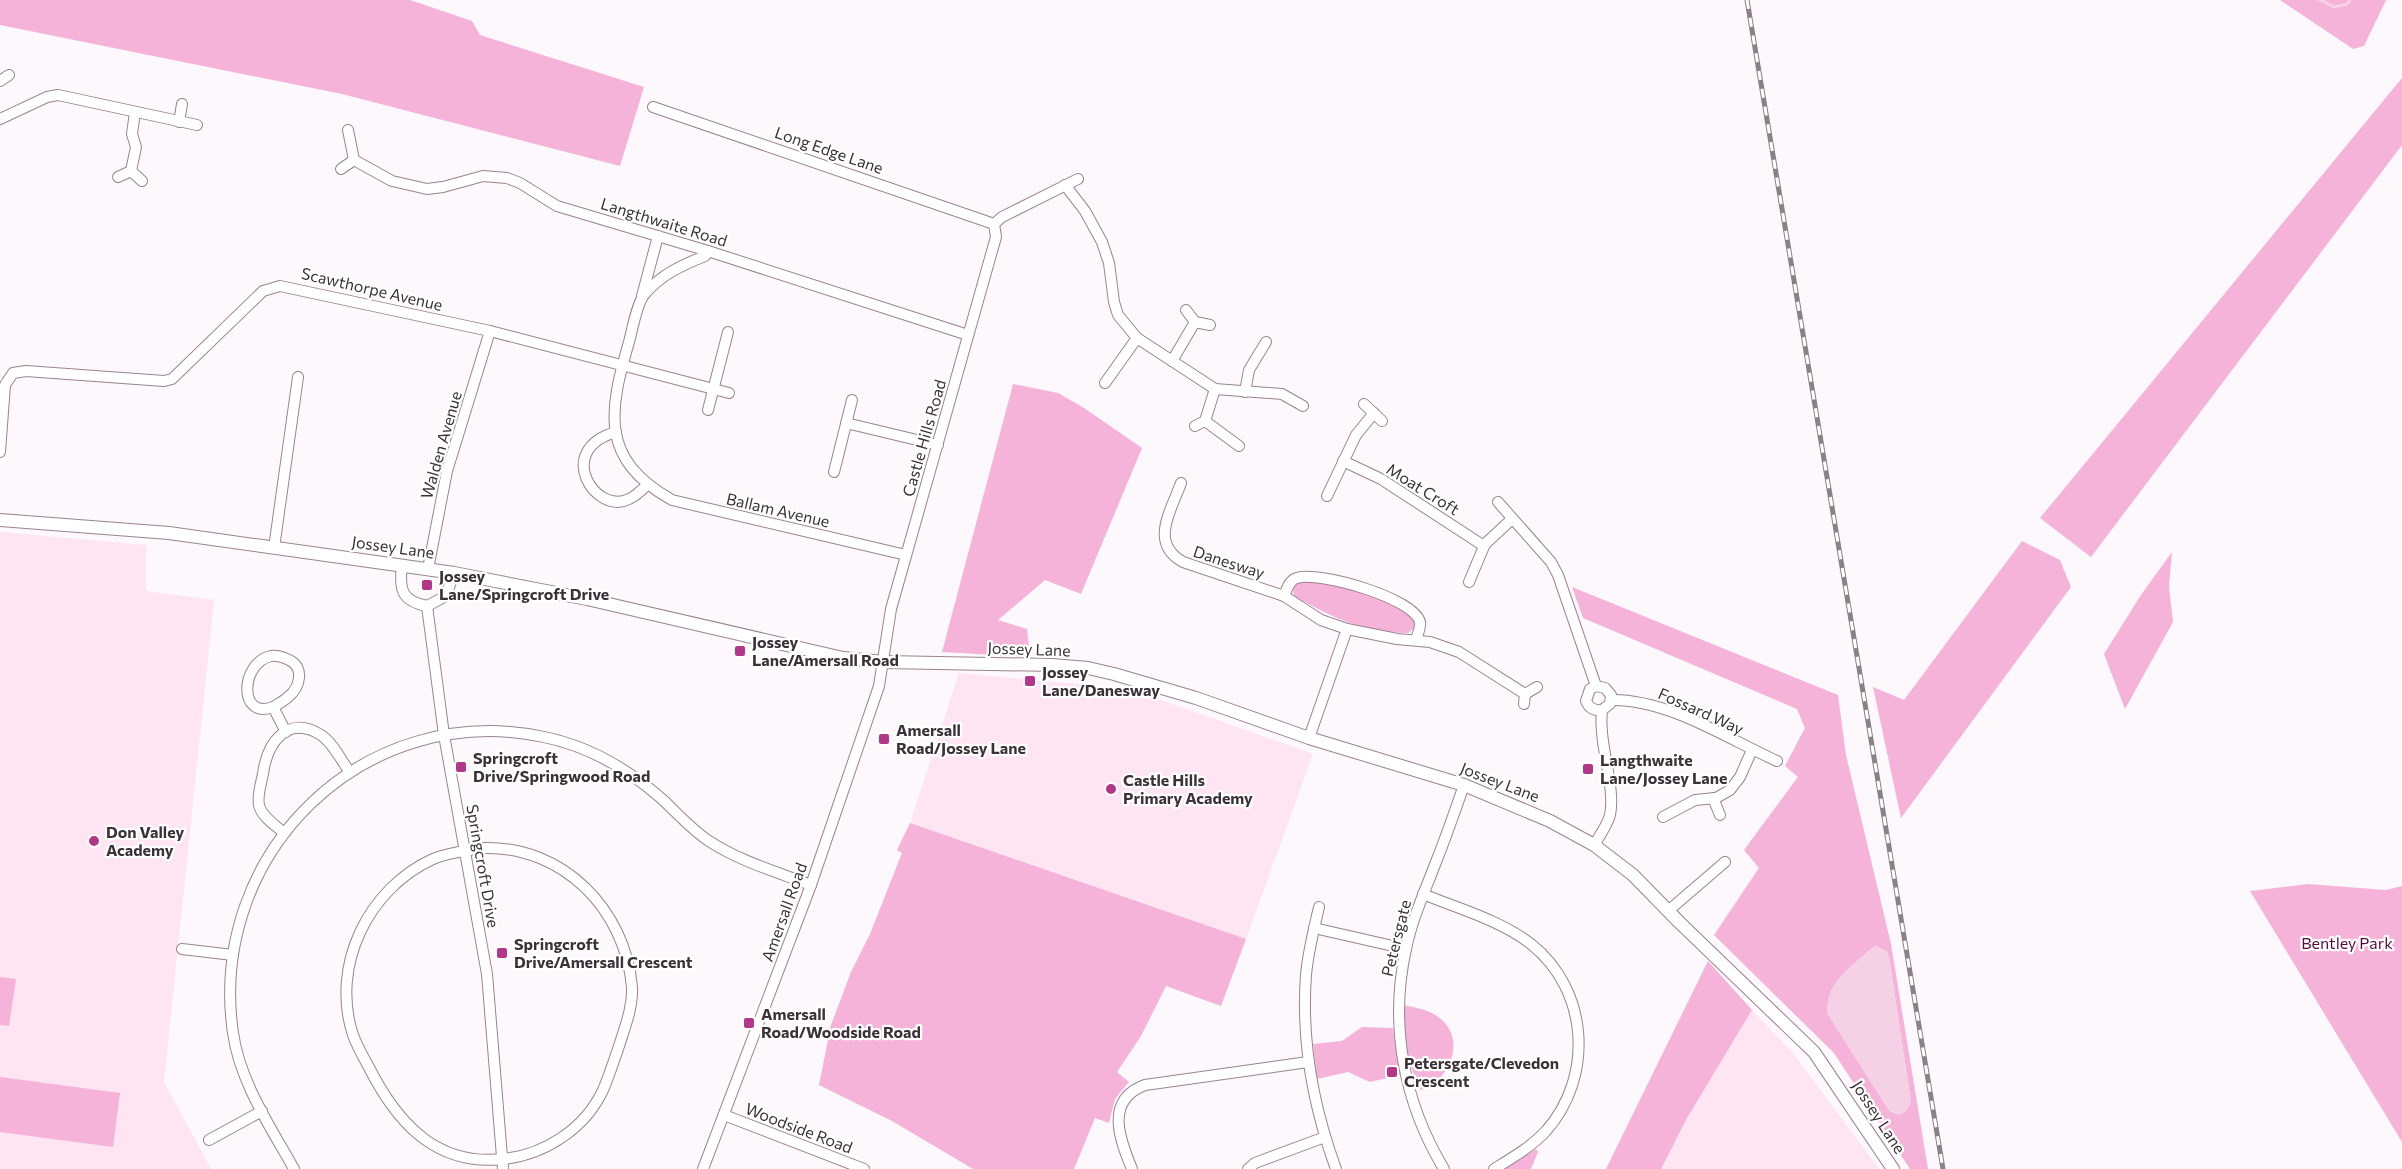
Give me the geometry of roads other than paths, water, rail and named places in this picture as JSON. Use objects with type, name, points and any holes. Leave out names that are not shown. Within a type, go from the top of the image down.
[{"type":"street","points":[[1,116],[47,97],[58,95],[197,125]]},
{"type":"street","points":[[179,122],[182,104]]},
{"type":"street","name":"Long Edge Lane","points":[[653,106],[994,224]]},
{"type":"street","points":[[131,171],[136,147],[132,134],[135,112]]},
{"type":"street","points":[[341,169],[354,160],[348,130]]},
{"type":"street","name":"Langthwaite Road","points":[[354,160],[392,181],[427,189],[483,176],[507,178],[520,183],[557,206],[708,251],[968,336]]},
{"type":"street","points":[[118,177],[131,171]]},
{"type":"street","points":[[131,171],[142,181]]},
{"type":"street","points":[[994,224],[1078,178]]},
{"type":"street","points":[[1065,185],[1085,211],[1102,242],[1109,264],[1118,315],[1137,338],[1215,389],[1282,394],[1304,406]]},
{"type":"street","name":"Castle Hills Road","points":[[884,662],[891,609],[996,237],[997,230],[994,224]]},
{"type":"street","name":"Ballam Avenue","points":[[658,236],[615,393],[613,413],[619,445],[637,476],[672,500],[906,555]]},
{"type":"street","points":[[642,296],[677,267],[705,256],[708,251]]},
{"type":"street","name":"Scawthorpe Avenue","points":[[0,452],[5,386],[13,373],[26,371],[164,381],[172,379],[263,291],[271,287],[290,286],[490,331],[729,393]]},
{"type":"street","points":[[1186,310],[1196,322],[1210,325]]},
{"type":"street","points":[[1172,362],[1196,322]]},
{"type":"street","name":"Walden Avenue","points":[[428,569],[447,471],[490,331]]},
{"type":"street","points":[[708,410],[728,332]]},
{"type":"street","points":[[1105,383],[1137,338]]},
{"type":"street","points":[[1245,392],[1250,370],[1266,342]]},
{"type":"street","points":[[273,548],[298,377]]},
{"type":"street","points":[[1215,389],[1200,424],[1239,446]]},
{"type":"street","points":[[834,472],[852,400]]},
{"type":"street","points":[[1327,496],[1356,435],[1378,417],[1364,404]]},
{"type":"street","points":[[846,423],[938,445]]},
{"type":"street","points":[[616,432],[596,440],[586,451],[584,465],[587,481],[596,493],[614,501],[629,499],[647,484]]},
{"type":"street","name":"Moat Croft","points":[[1343,461],[1381,479],[1484,546]]},
{"type":"street","name":"Danesway","points":[[1181,483],[1165,525],[1164,536],[1169,551],[1183,562],[1284,596],[1321,620],[1347,629],[1364,634],[1430,642],[1459,652],[1525,699],[1536,687]]},
{"type":"street","points":[[1498,501],[1551,562],[1558,575],[1596,686]]},
{"type":"street","points":[[1469,582],[1484,546],[1499,529],[1512,519]]},
{"type":"street","name":"Jossey Lane","points":[[0,520],[169,534],[454,573],[586,599],[843,658],[884,662],[1015,663],[1088,668],[1196,698],[1309,738],[1464,785],[1550,821],[1594,845],[1634,875],[1668,911],[1814,1052],[1893,1169]]},
{"type":"street","points":[[402,565],[400,584],[403,592],[408,599],[427,606],[446,596],[454,573]]},
{"type":"street","points":[[1284,596],[1291,582],[1298,577],[1334,580],[1378,592],[1418,619],[1420,626],[1416,640]]},
{"type":"street","name":"Springcroft Drive","points":[[427,606],[444,735],[487,974],[502,1164]]},
{"type":"street","points":[[1309,738],[1347,629]]},
{"type":"street","points":[[275,656],[294,662],[300,675],[290,696],[273,707],[266,710],[257,708],[249,700],[247,693],[250,672],[258,662],[275,656]]},
{"type":"street","name":"Amersall Road","points":[[703,1169],[811,885],[879,686],[884,662]]},
{"type":"street","points":[[1596,686],[1608,690],[1611,700],[1602,710],[1595,710],[1586,701],[1590,689],[1596,686]]},
{"type":"street","name":"Fossard Way","points":[[1611,700],[1626,700],[1660,706],[1777,761]]},
{"type":"street","points":[[273,707],[285,732]]},
{"type":"street","points":[[1594,845],[1607,824],[1611,802],[1604,755],[1602,710]]},
{"type":"street","points":[[283,832],[263,814],[258,803],[265,760],[275,739],[285,732],[301,729],[320,735],[332,746],[349,771]]},
{"type":"street","points":[[294,1169],[262,1111],[239,1059],[233,1034],[230,984],[233,955],[237,933],[262,865],[283,832],[322,791],[349,771],[406,745],[444,735],[469,732],[518,733],[544,737],[599,756],[640,781],[705,838],[723,850],[811,885]]},
{"type":"street","points":[[1663,817],[1695,800],[1724,794],[1735,785],[1752,750]]},
{"type":"street","name":"Petersgate","points":[[1444,1169],[1431,1148],[1418,1119],[1403,1065],[1399,1039],[1400,982],[1406,949],[1423,894],[1464,785]]},
{"type":"street","points":[[1713,798],[1720,815]]},
{"type":"street","points":[[497,848],[514,850],[550,862],[580,881],[606,911],[617,930],[625,947],[632,988],[626,1025],[603,1091],[594,1106],[563,1137],[527,1155],[502,1164],[459,1155],[437,1147],[409,1128],[388,1101],[362,1054],[353,1034],[347,996],[355,942],[371,911],[397,881],[441,856],[497,848]]},
{"type":"street","points":[[1668,911],[1725,862]]},
{"type":"street","points":[[1423,894],[1508,929],[1532,945],[1554,968],[1575,1010],[1580,1038],[1579,1053],[1567,1098],[1545,1132],[1528,1147],[1494,1169]]},
{"type":"street","points":[[1318,907],[1306,974],[1308,1062],[1325,1137],[1336,1169]]},
{"type":"street","points":[[1314,928],[1406,949]]},
{"type":"street","points":[[182,949],[233,955]]},
{"type":"street","points":[[1132,1169],[1120,1139],[1118,1125],[1125,1101],[1136,1088],[1308,1062]]},
{"type":"street","points":[[209,1140],[262,1111]]},
{"type":"street","name":"Woodside Road","points":[[724,1116],[864,1169]]},
{"type":"street","points":[[1248,1169],[1254,1163],[1325,1137]]},
{"type":"waterway","points":[[2320,0],[2334,7],[2347,4],[2350,0]]},
{"type":"railway","points":[[1747,0],[1943,1169]]},
{"type":"place","name":"Jossey Lane/Springcroft Drive","points":[[427,585]]},
{"type":"place","name":"Jossey Lane/Amersall Road","points":[[740,651]]},
{"type":"place","name":"Jossey Lane/Danesway","points":[[1030,681]]},
{"type":"place","name":"Amersall Road/Jossey Lane","points":[[884,739]]},
{"type":"place","name":"Springcroft Drive/Springwood Road","points":[[461,767]]},
{"type":"place","name":"Langthwaite Lane/Jossey Lane","points":[[1588,769]]},
{"type":"place","name":"Castle Hills Primary Academy","points":[[1111,789]]},
{"type":"place","name":"Don Valley Academy","points":[[94,841]]},
{"type":"place","name":"Springcroft Drive/Amersall Crescent","points":[[502,953]]},
{"type":"place","name":"Amersall Road/Woodside Road","points":[[749,1023]]},
{"type":"place","name":"Petersgate/Clevedon Crescent","points":[[1392,1072]]},
{"type":"park label","name":"Bentley Park","points":[[2347,943]]}]
